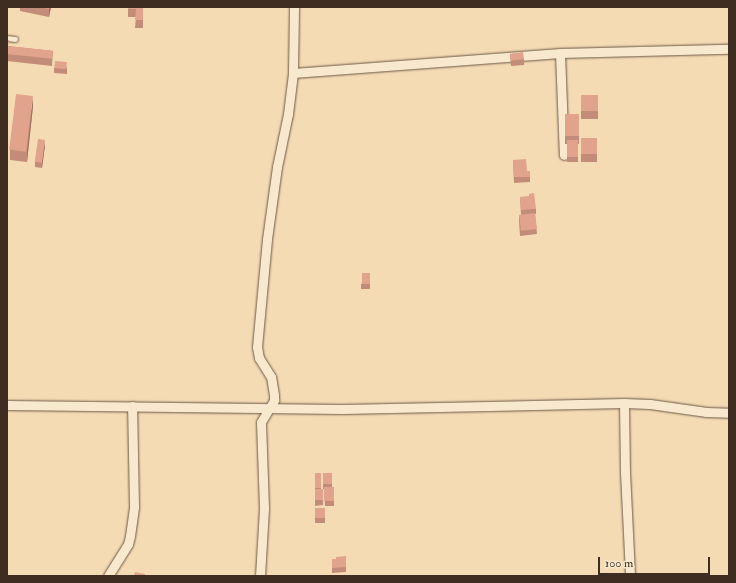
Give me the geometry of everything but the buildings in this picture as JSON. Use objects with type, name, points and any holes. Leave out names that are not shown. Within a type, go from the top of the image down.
[{"type":"street","points":[[260,576],[264,489],[261,422],[274,400],[273,383],[270,374],[260,358],[257,347],[266,244],[277,166],[288,114],[293,73],[294,7]]},
{"type":"street","points":[[293,73],[560,53],[729,49]]},
{"type":"street","points":[[560,53],[564,155]]},
{"type":"street","points":[[624,403],[625,472],[630,576]]},
{"type":"street","points":[[7,405],[269,409],[624,403],[650,404],[706,412],[729,412]]},
{"type":"street","points":[[108,576],[128,544],[130,536],[134,506],[132,406]]},
{"type":"lane","points":[[7,38],[15,39]]}]
